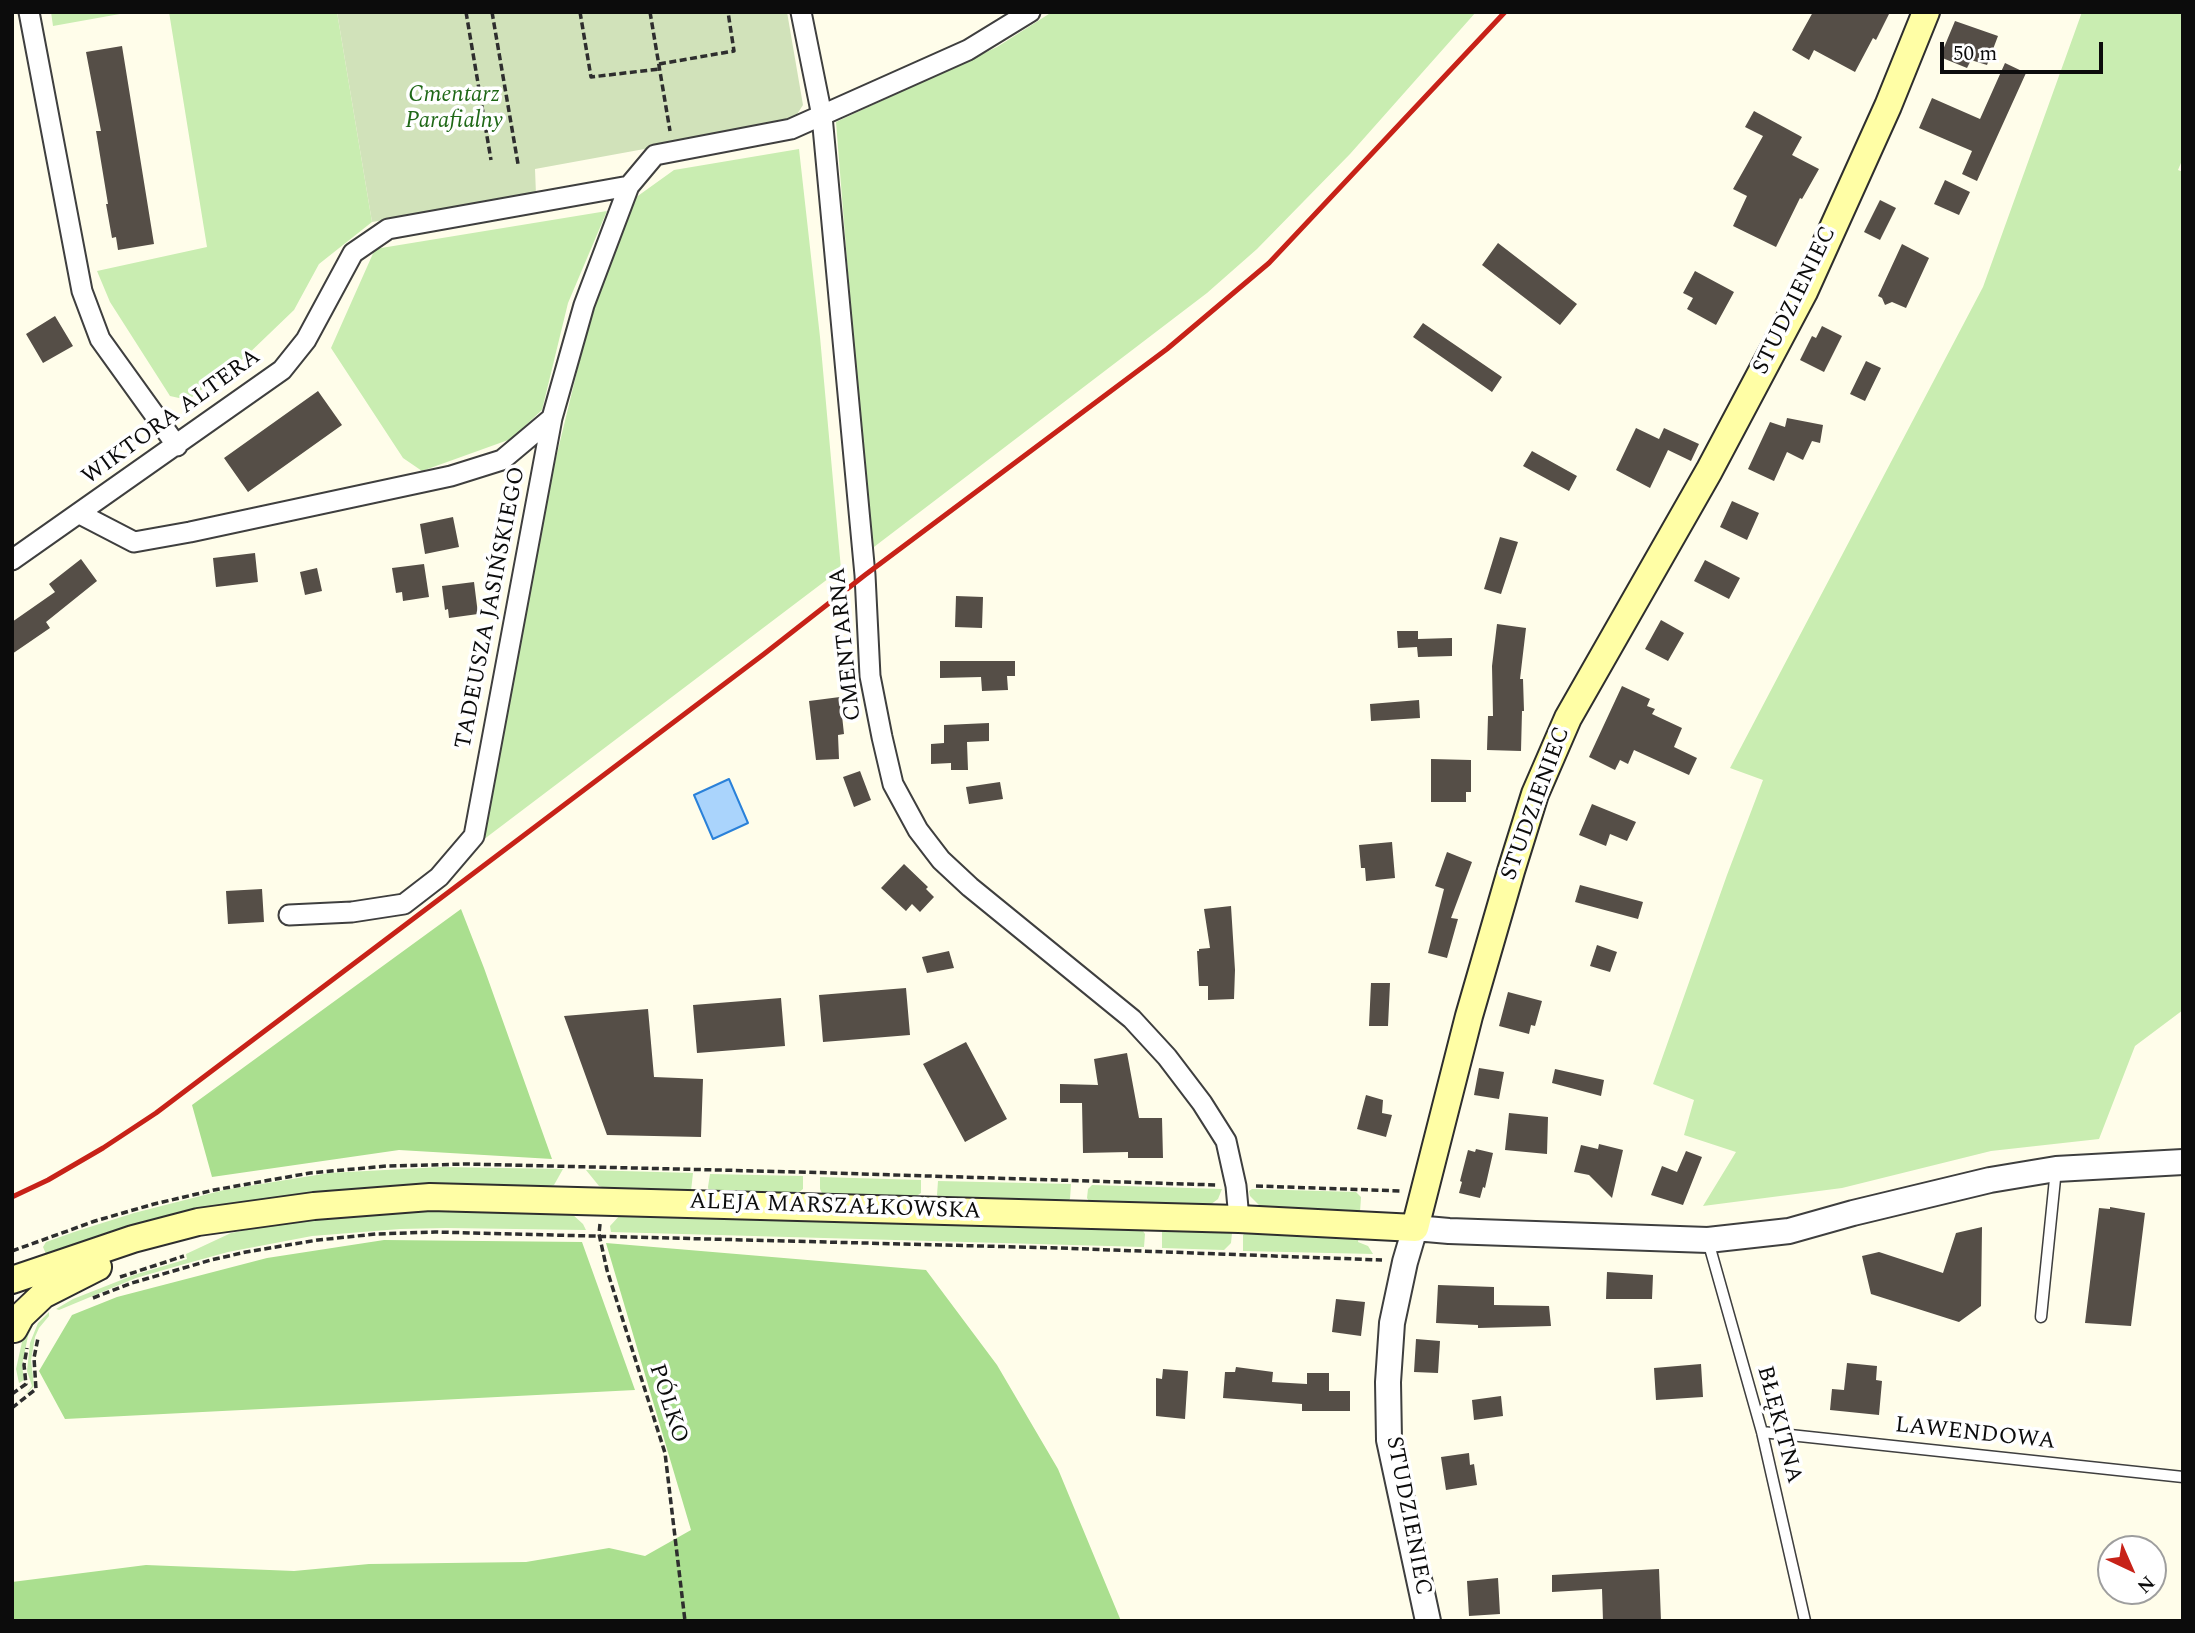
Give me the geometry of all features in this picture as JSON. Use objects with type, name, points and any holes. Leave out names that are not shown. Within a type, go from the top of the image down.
[{"type":"main road","name":"STUDZIENIEC","points":[[1415,1228],[1469,1016],[1535,794],[1568,718],[1709,471],[1804,292],[1888,106],[1926,12]]},
{"type":"main road","name":"ALEJA MARSZAŁKOWSKA","points":[[12,1280],[133,1239],[198,1222],[314,1206],[430,1197],[1239,1219],[1415,1228]]},
{"type":"main road","name":"ALEJA MARSZAŁKOWSKA","points":[[21,1331],[21,1316],[43,1295],[68,1281],[132,1255],[256,1214]]},
{"type":"street","points":[[29,12],[82,291],[100,339],[177,446]]},
{"type":"street","name":"CMENTARNA","points":[[801,12],[822,117],[864,575],[870,676],[893,784],[918,830],[941,860],[970,887],[1132,1019],[1167,1057],[1202,1103],[1226,1141],[1236,1186],[1239,1219]]},
{"type":"street","name":"TADEUSZA JASIŃSKIEGO","points":[[289,915],[352,912],[404,904],[439,877],[474,836],[552,418],[584,305],[629,187],[655,155],[791,129],[968,50],[1030,12]]},
{"type":"street","name":"WIKTORA ALTERA","points":[[12,560],[282,370],[306,340],[353,253],[388,229],[629,187]]},
{"type":"street","points":[[80,514],[134,541],[190,532],[464,472],[502,460],[552,418]]},
{"type":"street","points":[[1415,1228],[1707,1240],[1789,1231],[1990,1180],[2056,1169],[2183,1162]]},
{"type":"street","name":"STUDZIENIEC","points":[[1415,1228],[1392,1323],[1388,1381],[1389,1440],[1428,1621]]},
{"type":"lane","points":[[2041,1317],[2056,1169]]},
{"type":"lane","name":"BŁĘKITNA","points":[[1707,1240],[1762,1432],[1805,1621]]},
{"type":"lane","name":"LAWENDOWA","points":[[1762,1432],[2183,1477]]},
{"type":"path","points":[[466,12],[491,160]]},
{"type":"path","points":[[492,12],[518,164]]},
{"type":"path","points":[[580,12],[591,77],[734,51],[728,12]]},
{"type":"path","points":[[650,12],[673,152]]},
{"type":"path","name":"PÓLKO","points":[[602,1201],[599,1234],[607,1270],[665,1453],[685,1621]]},
{"type":"path","points":[[90,1300],[132,1283],[211,1260],[318,1240],[435,1231],[1317,1256],[1405,1262]]},
{"type":"path","points":[[115,1279],[184,1256]]},
{"type":"path","points":[[12,1394],[26,1384],[21,1331]]},
{"type":"path","points":[[12,1408],[36,1389],[34,1358],[21,1331]]},
{"type":"green space","points":[[51,12],[131,12],[53,26]]},
{"type":"green space","points":[[169,12],[337,12],[372,222],[319,264],[294,310],[244,358],[188,400],[170,396],[110,302],[97,271],[207,247]]},
{"type":"green space","name":"Cmentarz Parafialny","points":[[337,12],[787,12],[803,105],[792,122],[535,169],[536,195],[372,222]]},
{"type":"green space","points":[[1052,12],[1476,12],[1350,154],[1257,249],[1207,293],[870,550],[836,122],[997,47]]},
{"type":"green space","points":[[2082,12],[2183,12],[2183,158],[2178,170],[2183,172],[2183,1010],[2135,1046],[2099,1139],[1991,1151],[1842,1188],[1703,1206],[1736,1152],[1684,1135],[1694,1100],[1653,1084],[1763,780],[1730,768],[1983,287]]},
{"type":"green space","points":[[799,149],[820,337],[841,569],[479,843],[547,495],[589,322],[635,198],[674,170]]},
{"type":"green space","points":[[607,211],[568,303],[542,410],[511,439],[422,471],[403,458],[331,348],[375,249]]},
{"type":"green space","points":[[461,909],[552,1159],[399,1150],[212,1177],[192,1105]]},
{"type":"green space","points":[[441,1167],[563,1169],[554,1185],[544,1187],[419,1185],[300,1195],[49,1261],[43,1247],[46,1242],[134,1213],[224,1190],[329,1173]]},
{"type":"green space","points":[[586,1170],[693,1173],[691,1191],[609,1189],[599,1186]]},
{"type":"green space","points":[[710,1174],[803,1176],[803,1189],[797,1194],[714,1194],[709,1192],[708,1187]]},
{"type":"green space","points":[[820,1177],[921,1180],[921,1193],[915,1197],[823,1195]]},
{"type":"green space","points":[[938,1181],[1071,1184],[1070,1199],[1065,1203],[940,1198],[937,1195]]},
{"type":"green space","points":[[1092,1185],[1222,1189],[1218,1199],[1210,1205],[1198,1208],[1090,1203],[1087,1198],[1088,1189]]},
{"type":"green space","points":[[1249,1191],[1356,1192],[1361,1197],[1360,1212],[1267,1209],[1250,1196]]},
{"type":"green space","points":[[454,1209],[572,1214],[586,1230],[400,1229],[312,1236],[228,1252],[181,1265],[136,1278],[56,1309],[73,1299],[134,1275],[187,1259],[186,1254],[231,1233],[357,1213]]},
{"type":"green space","points":[[621,1214],[1099,1229],[1143,1231],[1145,1234],[1144,1247],[611,1232],[610,1226]]},
{"type":"green space","points":[[1164,1229],[1232,1233],[1231,1243],[1224,1250],[1162,1248]]},
{"type":"green space","points":[[1246,1232],[1359,1236],[1358,1242],[1368,1246],[1373,1254],[1243,1251],[1243,1235]]},
{"type":"green space","points":[[384,1240],[582,1242],[635,1390],[65,1419],[39,1371],[72,1315],[117,1297],[267,1258]]},
{"type":"green space","points":[[606,1243],[926,1270],[997,1365],[1058,1469],[1121,1621],[12,1621],[12,1582],[146,1565],[294,1571],[369,1564],[526,1562],[609,1548],[645,1556],[691,1530]]},
{"type":"green space","points":[[49,1312],[35,1337],[31,1360],[34,1386],[25,1395],[32,1386],[27,1371],[30,1343],[38,1323]]},
{"type":"green space","points":[[41,1314],[28,1336],[22,1365],[24,1380],[19,1383],[16,1369],[24,1333],[30,1321]]},
{"type":"water","points":[[729,779],[748,823],[713,839],[694,795]]},
{"type":"building","points":[[1813,12],[1890,12],[1855,72],[1814,50],[1809,60],[1792,50]]},
{"type":"building","points":[[1955,21],[1998,36],[1987,65],[1971,60],[1967,68],[1940,57]]},
{"type":"building","points":[[122,46],[154,244],[118,250],[116,237],[112,238],[106,204],[96,131],[101,131],[86,52]]},
{"type":"building","points":[[2005,63],[2026,73],[1977,181],[1962,174],[1972,151],[1919,128],[1932,98],[1980,119]]},
{"type":"building","points":[[1754,111],[1802,137],[1792,155],[1819,169],[1802,199],[1800,198],[1776,247],[1733,226],[1747,196],[1733,189],[1763,136],[1745,127]]},
{"type":"building","points":[[1945,180],[1970,192],[1959,215],[1934,204]]},
{"type":"building","points":[[1880,200],[1896,208],[1880,240],[1864,232]]},
{"type":"building","points":[[1498,243],[1577,304],[1560,325],[1482,265]]},
{"type":"building","points":[[1902,244],[1929,258],[1906,308],[1892,302],[1885,305],[1878,296]]},
{"type":"building","points":[[1695,271],[1734,292],[1716,325],[1687,309],[1693,298],[1683,293]]},
{"type":"building","points":[[55,316],[73,346],[43,363],[26,334]]},
{"type":"building","points":[[1423,323],[1502,377],[1492,392],[1413,337]]},
{"type":"building","points":[[1822,326],[1842,336],[1824,372],[1800,360],[1812,336],[1816,338]]},
{"type":"building","points":[[1866,361],[1881,368],[1865,401],[1850,394]]},
{"type":"building","points":[[318,391],[342,425],[248,492],[224,458]]},
{"type":"building","points":[[1787,418],[1823,425],[1820,443],[1812,441],[1803,460],[1787,452],[1774,481],[1748,469],[1770,422],[1785,427]]},
{"type":"building","points":[[1636,428],[1659,439],[1664,428],[1699,444],[1691,461],[1668,450],[1650,488],[1616,470]]},
{"type":"building","points":[[1532,451],[1577,476],[1569,491],[1523,466]]},
{"type":"building","points":[[1732,501],[1759,513],[1747,540],[1720,527]]},
{"type":"building","points":[[453,517],[459,547],[425,554],[420,524]]},
{"type":"building","points":[[1500,537],[1518,542],[1501,594],[1484,589]]},
{"type":"building","points":[[255,553],[258,582],[216,587],[213,558]]},
{"type":"building","points":[[81,559],[97,581],[46,622],[50,628],[12,654],[12,622],[55,592],[49,584]]},
{"type":"building","points":[[1705,560],[1740,578],[1729,599],[1694,581]]},
{"type":"building","points":[[424,564],[429,597],[403,601],[402,592],[396,593],[392,568]]},
{"type":"building","points":[[317,568],[322,591],[305,595],[300,572]]},
{"type":"building","points":[[474,582],[478,614],[449,618],[448,609],[445,610],[442,586]]},
{"type":"building","points":[[956,596],[983,597],[982,628],[955,627]]},
{"type":"building","points":[[1661,620],[1684,633],[1668,661],[1645,649]]},
{"type":"building","points":[[1497,624],[1526,628],[1520,679],[1523,679],[1524,711],[1521,751],[1487,750],[1488,716],[1493,716],[1492,666]]},
{"type":"building","points":[[1397,631],[1418,631],[1418,639],[1452,638],[1452,656],[1418,657],[1417,647],[1398,648]]},
{"type":"building","points":[[940,661],[1015,661],[1015,676],[1007,676],[1008,690],[982,691],[981,677],[940,678]]},
{"type":"building","points":[[1622,686],[1650,699],[1647,706],[1655,709],[1652,714],[1682,728],[1674,747],[1697,758],[1689,775],[1634,750],[1628,764],[1620,760],[1615,770],[1589,757]]},
{"type":"building","points":[[840,697],[844,734],[838,735],[839,759],[816,760],[809,701]]},
{"type":"building","points":[[1419,700],[1420,718],[1371,721],[1370,704]]},
{"type":"building","points":[[989,723],[989,741],[967,742],[968,770],[951,770],[951,763],[931,764],[931,744],[944,743],[944,725]]},
{"type":"building","points":[[1431,759],[1471,760],[1471,792],[1466,792],[1466,802],[1431,802]]},
{"type":"building","points":[[860,771],[871,800],[854,807],[843,777]]},
{"type":"building","points":[[1000,782],[1003,799],[969,804],[966,787]]},
{"type":"building","points":[[1592,804],[1636,822],[1627,841],[1610,834],[1606,846],[1579,835]]},
{"type":"building","points":[[1392,842],[1395,878],[1366,881],[1365,868],[1361,868],[1359,845]]},
{"type":"building","points":[[1447,852],[1472,862],[1451,918],[1458,919],[1447,958],[1428,953],[1444,889],[1435,886]]},
{"type":"building","points":[[904,864],[928,887],[926,889],[934,897],[920,912],[912,904],[906,911],[881,888]]},
{"type":"building","points":[[1580,885],[1643,902],[1638,919],[1575,902]]},
{"type":"building","points":[[262,889],[264,922],[228,924],[226,891]]},
{"type":"building","points":[[1231,906],[1234,999],[1208,1000],[1208,986],[1199,986],[1197,951],[1210,948],[1204,909]]},
{"type":"building","points":[[1597,945],[1617,952],[1610,972],[1590,966]]},
{"type":"building","points":[[949,951],[954,968],[927,973],[922,957]]},
{"type":"building","points":[[1371,983],[1390,983],[1388,1026],[1369,1026]]},
{"type":"building","points":[[906,988],[910,1035],[823,1042],[819,995]]},
{"type":"building","points":[[1508,992],[1542,1001],[1535,1026],[1531,1025],[1529,1034],[1499,1026]]},
{"type":"building","points":[[781,998],[785,1046],[697,1053],[693,1005]]},
{"type":"building","points":[[648,1009],[654,1077],[703,1079],[701,1137],[607,1135],[564,1016]]},
{"type":"building","points":[[966,1042],[1007,1119],[965,1142],[923,1064]]},
{"type":"building","points":[[1127,1053],[1139,1118],[1162,1118],[1163,1158],[1128,1158],[1128,1152],[1083,1153],[1082,1103],[1060,1103],[1060,1084],[1098,1085],[1094,1059]]},
{"type":"building","points":[[1479,1068],[1504,1072],[1499,1099],[1474,1095]]},
{"type":"building","points":[[1555,1069],[1604,1080],[1601,1096],[1552,1083]]},
{"type":"building","points":[[1366,1095],[1383,1100],[1382,1113],[1392,1115],[1386,1137],[1357,1129]]},
{"type":"building","points":[[1509,1113],[1548,1117],[1547,1154],[1505,1150]]},
{"type":"building","points":[[1599,1144],[1623,1150],[1612,1198],[1589,1175],[1574,1172],[1581,1145],[1598,1149]]},
{"type":"building","points":[[1476,1149],[1493,1153],[1480,1198],[1459,1193],[1468,1150],[1475,1152]]},
{"type":"building","points":[[1686,1151],[1702,1157],[1683,1205],[1651,1195],[1662,1166],[1677,1172]]},
{"type":"building","points":[[2110,1207],[2145,1213],[2131,1326],[2085,1323],[2099,1208]]},
{"type":"building","points":[[1982,1227],[1981,1306],[1959,1322],[1871,1294],[1862,1256],[1879,1252],[1943,1273],[1956,1233]]},
{"type":"building","points":[[1607,1272],[1653,1275],[1652,1299],[1606,1299]]},
{"type":"building","points":[[1438,1285],[1494,1287],[1494,1305],[1549,1306],[1551,1326],[1478,1328],[1478,1325],[1436,1323]]},
{"type":"building","points":[[1336,1299],[1365,1302],[1361,1336],[1332,1332]]},
{"type":"building","points":[[1416,1339],[1440,1341],[1438,1373],[1414,1372]]},
{"type":"building","points":[[1847,1363],[1877,1366],[1876,1380],[1882,1381],[1879,1415],[1830,1410],[1832,1389],[1844,1390]]},
{"type":"building","points":[[1701,1364],[1703,1397],[1656,1400],[1654,1368]]},
{"type":"building","points":[[1236,1367],[1273,1372],[1272,1382],[1307,1384],[1307,1373],[1329,1373],[1329,1391],[1350,1391],[1350,1411],[1302,1411],[1302,1404],[1223,1398],[1225,1372],[1235,1372]]},
{"type":"building","points":[[1163,1369],[1188,1371],[1185,1419],[1156,1416],[1156,1378],[1162,1379]]},
{"type":"building","points":[[1501,1396],[1503,1416],[1474,1420],[1472,1400]]},
{"type":"building","points":[[1469,1453],[1470,1465],[1474,1464],[1477,1485],[1446,1490],[1441,1457]]},
{"type":"building","points":[[1659,1569],[1661,1621],[1603,1621],[1602,1589],[1552,1592],[1552,1575]]},
{"type":"building","points":[[1498,1578],[1500,1614],[1469,1616],[1467,1581]]},
{"type":"railway","points":[[12,1197],[103,1148],[156,1113],[1167,349],[1269,263],[1505,12]]}]
